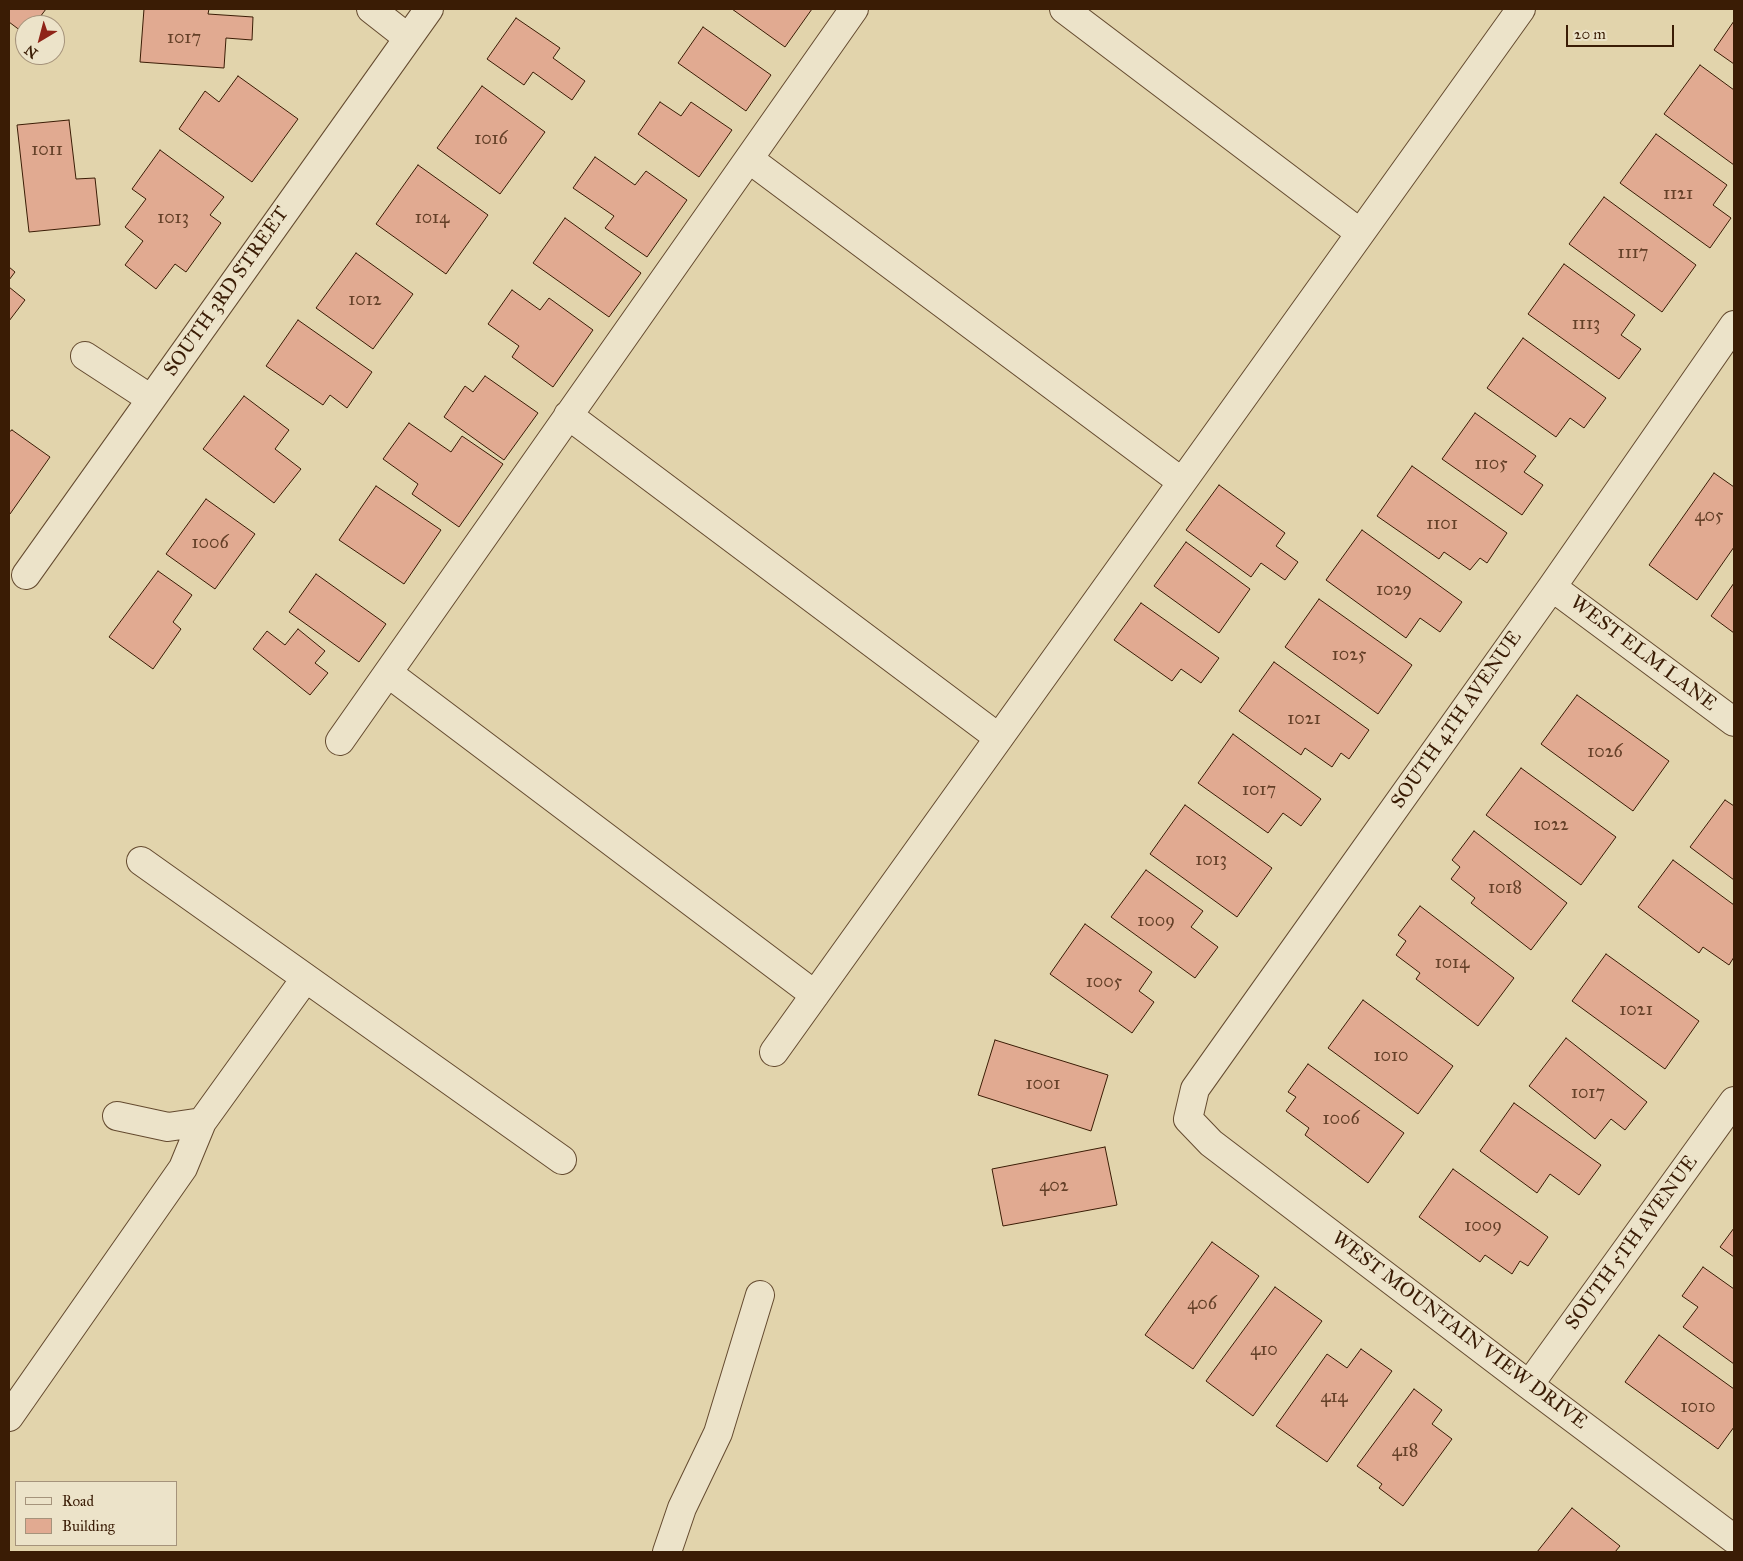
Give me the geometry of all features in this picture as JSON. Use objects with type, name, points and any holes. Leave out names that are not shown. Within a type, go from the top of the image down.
[{"type":"street","points":[[371,9],[408,38]]},
{"type":"street","name":"SOUTH 3RD STREET","points":[[26,575],[429,9]]},
{"type":"street","points":[[340,741],[854,9]]},
{"type":"street","points":[[1064,9],[1360,233]]},
{"type":"street","points":[[774,1052],[1521,9]]},
{"type":"street","points":[[749,159],[1182,482]]},
{"type":"street","name":"SOUTH 4TH AVENUE","points":[[1188,1118],[1195,1089],[1552,586],[1734,324]]},
{"type":"street","points":[[85,356],[151,399]]},
{"type":"street","points":[[568,416],[999,738]]},
{"type":"street","name":"WEST ELM LANE","points":[[1552,586],[1734,722]]},
{"type":"street","points":[[388,673],[815,995]]},
{"type":"street","points":[[141,862],[562,1160]]},
{"type":"street","points":[[9,1417],[183,1168],[202,1122],[305,979]]},
{"type":"street","name":"SOUTH 5TH AVENUE","points":[[1529,1385],[1734,1101]]},
{"type":"street","points":[[117,1116],[168,1127],[202,1122]]},
{"type":"street","name":"WEST MOUNTAIN VIEW DRIVE","points":[[1188,1118],[1211,1142],[1529,1385],[1734,1538]]},
{"type":"street","points":[[667,1552],[682,1508],[718,1433],[760,1295]]},
{"type":"building","points":[[9,9],[46,9],[42,15],[15,15],[15,26],[9,22]]},
{"type":"building","points":[[144,9],[209,9],[208,14],[253,17],[252,40],[226,38],[224,68],[140,62]]},
{"type":"building","points":[[732,9],[812,9],[785,47]]},
{"type":"building","points":[[516,18],[560,48],[553,58],[585,81],[572,100],[533,72],[524,85],[487,59]]},
{"type":"building","points":[[1734,21],[1734,64],[1714,50]]},
{"type":"building","points":[[703,27],[771,75],[746,111],[678,63]]},
{"type":"building","points":[[1700,65],[1734,90],[1734,165],[1664,114]]},
{"type":"building","points":[[238,76],[298,119],[252,182],[179,129],[205,91],[219,102]]},
{"type":"building","points":[[482,86],[545,132],[500,194],[437,148]]},
{"type":"building","points":[[660,102],[681,116],[691,102],[732,130],[699,177],[638,134]]},
{"type":"building","points":[[69,120],[76,179],[95,178],[100,225],[29,232],[17,125]]},
{"type":"building","points":[[1656,134],[1727,185],[1713,205],[1731,218],[1710,248],[1620,183]]},
{"type":"building","points":[[160,150],[224,197],[210,215],[221,223],[186,272],[175,264],[156,289],[125,265],[143,241],[125,227],[146,199],[132,189]]},
{"type":"building","points":[[595,157],[635,185],[646,171],[687,200],[647,257],[605,228],[614,216],[573,188]]},
{"type":"building","points":[[418,165],[488,215],[446,274],[376,224]]},
{"type":"building","points":[[1604,197],[1696,265],[1662,312],[1569,244]]},
{"type":"building","points":[[565,218],[641,273],[609,317],[533,263]]},
{"type":"building","points":[[356,253],[413,294],[373,349],[316,308]]},
{"type":"building","points":[[1564,264],[1635,315],[1621,335],[1641,349],[1619,379],[1528,314]]},
{"type":"building","points":[[9,267],[15,272],[9,280]]},
{"type":"building","points":[[9,287],[25,300],[9,321]]},
{"type":"building","points":[[512,290],[540,310],[549,298],[593,330],[553,387],[512,357],[519,346],[488,324]]},
{"type":"building","points":[[298,320],[372,372],[347,408],[330,395],[323,405],[266,366]]},
{"type":"building","points":[[1523,338],[1606,398],[1584,428],[1570,418],[1556,437],[1487,388]]},
{"type":"building","points":[[485,376],[538,413],[504,460],[444,417],[465,386],[473,392]]},
{"type":"building","points":[[244,396],[289,430],[275,449],[301,469],[274,503],[203,449]]},
{"type":"building","points":[[1475,413],[1536,456],[1524,472],[1543,485],[1522,515],[1442,459]]},
{"type":"building","points":[[409,423],[451,452],[462,436],[503,464],[459,527],[412,494],[418,484],[383,459]]},
{"type":"building","points":[[12,430],[50,457],[10,514],[9,432]]},
{"type":"building","points":[[1412,466],[1507,533],[1487,563],[1480,558],[1470,570],[1444,552],[1439,559],[1377,516]]},
{"type":"building","points":[[1714,473],[1734,487],[1734,547],[1697,600],[1649,565]]},
{"type":"building","points":[[1219,485],[1285,533],[1276,546],[1298,562],[1285,580],[1261,563],[1251,577],[1186,530]]},
{"type":"building","points":[[376,486],[441,530],[404,584],[339,540]]},
{"type":"building","points":[[206,499],[255,534],[215,589],[166,554]]},
{"type":"building","points":[[1362,530],[1462,602],[1440,632],[1420,618],[1406,638],[1326,580]]},
{"type":"building","points":[[1186,542],[1250,589],[1219,633],[1154,586]]},
{"type":"building","points":[[158,571],[192,595],[173,622],[181,629],[153,669],[109,637]]},
{"type":"building","points":[[316,574],[386,624],[359,662],[289,612]]},
{"type":"building","points":[[1734,583],[1734,633],[1711,616]]},
{"type":"building","points":[[1319,599],[1412,665],[1378,714],[1285,647]]},
{"type":"building","points":[[1141,603],[1219,658],[1201,683],[1181,669],[1172,681],[1114,640]]},
{"type":"building","points":[[298,629],[325,651],[315,663],[328,673],[310,695],[253,649],[267,631],[285,645]]},
{"type":"building","points":[[1274,662],[1369,730],[1349,759],[1341,753],[1332,767],[1305,748],[1301,755],[1239,711]]},
{"type":"building","points":[[1577,695],[1669,761],[1633,811],[1541,744]]},
{"type":"building","points":[[1233,734],[1321,799],[1301,826],[1283,813],[1268,833],[1198,783]]},
{"type":"building","points":[[1521,768],[1616,837],[1581,885],[1486,815]]},
{"type":"building","points":[[1725,800],[1734,806],[1734,880],[1690,847]]},
{"type":"building","points":[[1185,805],[1272,868],[1237,917],[1150,854]]},
{"type":"building","points":[[1474,831],[1567,903],[1531,950],[1471,903],[1475,898],[1451,879],[1460,867],[1452,860]]},
{"type":"building","points":[[1673,860],[1734,905],[1734,957],[1729,965],[1703,947],[1699,953],[1638,907]]},
{"type":"building","points":[[1146,870],[1203,911],[1191,927],[1218,947],[1195,978],[1111,917]]},
{"type":"building","points":[[1420,906],[1514,978],[1478,1026],[1416,979],[1420,973],[1396,955],[1406,941],[1398,935]]},
{"type":"building","points":[[1085,924],[1152,972],[1139,991],[1154,1002],[1132,1033],[1050,974]]},
{"type":"building","points":[[1606,954],[1699,1021],[1665,1069],[1572,1001]]},
{"type":"building","points":[[1363,1000],[1453,1066],[1418,1114],[1328,1048]]},
{"type":"building","points":[[1566,1038],[1647,1102],[1625,1130],[1611,1119],[1595,1139],[1529,1086]]},
{"type":"building","points":[[995,1040],[1108,1075],[1091,1131],[978,1095]]},
{"type":"building","points":[[1308,1064],[1404,1133],[1368,1183],[1305,1135],[1309,1128],[1286,1111],[1296,1097],[1288,1092]]},
{"type":"building","points":[[1514,1103],[1601,1165],[1579,1195],[1550,1174],[1537,1193],[1480,1151]]},
{"type":"building","points":[[1105,1147],[1117,1205],[1003,1226],[992,1169]]},
{"type":"building","points":[[1453,1169],[1548,1237],[1528,1266],[1520,1261],[1512,1274],[1485,1255],[1480,1262],[1419,1217]]},
{"type":"building","points":[[1734,1228],[1734,1257],[1720,1247]]},
{"type":"building","points":[[1212,1242],[1259,1276],[1193,1369],[1145,1335]]},
{"type":"building","points":[[1703,1267],[1734,1289],[1734,1364],[1683,1327],[1698,1307],[1682,1296]]},
{"type":"building","points":[[1275,1287],[1322,1321],[1253,1416],[1206,1381]]},
{"type":"building","points":[[1659,1335],[1734,1389],[1734,1427],[1718,1449],[1625,1382]]},
{"type":"building","points":[[1361,1349],[1392,1371],[1327,1462],[1276,1426],[1327,1354],[1347,1368]]},
{"type":"building","points":[[1414,1389],[1442,1410],[1432,1424],[1452,1439],[1403,1506],[1379,1488],[1382,1484],[1357,1466]]},
{"type":"building","points":[[1572,1508],[1620,1546],[1615,1552],[1537,1552]]}]
